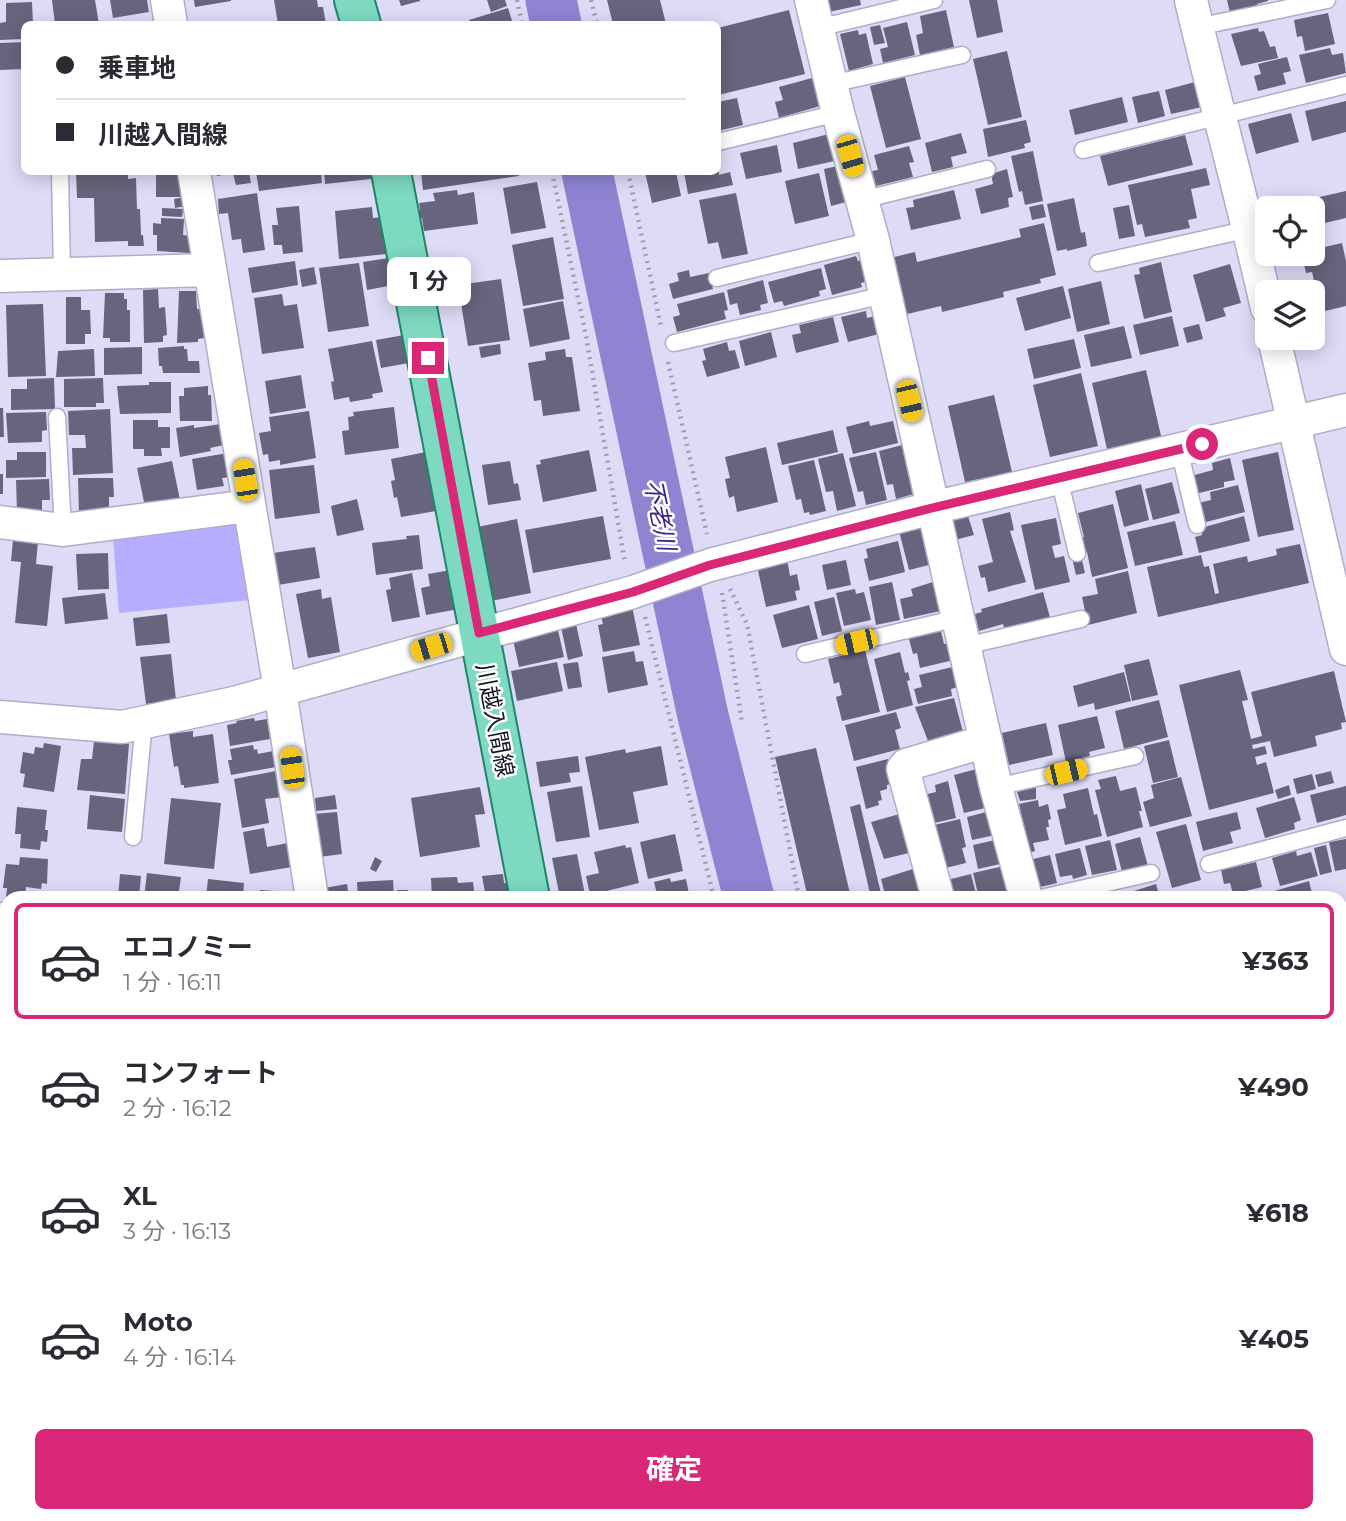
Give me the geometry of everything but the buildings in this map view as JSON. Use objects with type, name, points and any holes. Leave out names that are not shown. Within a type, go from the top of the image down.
[{"type":"main road","points":[[354,0],[360,21]]},
{"type":"main road","name":"川越入間線","points":[[392,175],[529,891]]},
{"type":"street","points":[[167,0],[170,21]]},
{"type":"street","points":[[1194,13],[1261,280]]},
{"type":"street","points":[[814,14],[873,240],[996,788],[1024,891]]},
{"type":"street","points":[[194,175],[311,891]]},
{"type":"street","points":[[0,276],[209,270]]},
{"type":"street","points":[[1277,350],[1346,649]]},
{"type":"street","points":[[0,717],[122,727],[144,722],[280,690],[932,508],[1346,410]]},
{"type":"street","points":[[0,522],[63,530],[249,506]]},
{"type":"street","points":[[936,891],[903,769],[906,765],[986,741]]},
{"type":"lane","points":[[814,14],[934,0]]},
{"type":"lane","points":[[1194,13],[1326,0]]},
{"type":"lane","points":[[721,141],[834,98],[962,55]]},
{"type":"lane","points":[[1083,150],[1346,85]]},
{"type":"lane","points":[[862,200],[987,169]]},
{"type":"lane","points":[[60,175],[62,274]]},
{"type":"lane","points":[[1098,263],[1249,229]]},
{"type":"lane","points":[[717,278],[873,240]]},
{"type":"lane","points":[[671,350],[885,295]]},
{"type":"lane","points":[[57,417],[63,530]]},
{"type":"lane","points":[[1179,449],[1197,525]]},
{"type":"lane","points":[[1059,478],[1077,552]]},
{"type":"lane","points":[[805,654],[961,632],[1081,619]]},
{"type":"lane","points":[[133,836],[144,722]]},
{"type":"lane","points":[[996,788],[1135,756]]},
{"type":"lane","points":[[1209,864],[1346,828]]},
{"type":"lane","points":[[1072,891],[1151,873]]},
{"type":"path","points":[[517,0],[521,21]]},
{"type":"path","points":[[592,0],[596,21]]},
{"type":"path","points":[[553,175],[636,590],[712,891]]},
{"type":"path","points":[[629,175],[661,329]]},
{"type":"path","points":[[671,350],[709,541],[714,547],[715,567],[742,723]]},
{"type":"path","points":[[715,567],[736,597],[747,624],[798,891]]},
{"type":"shaded area","points":[[238,523],[251,600],[119,613],[113,538]]},
{"type":"waterway","name":"不老川","points":[[551,0],[555,21]]},
{"type":"waterway","name":"不老川","points":[[588,175],[703,716],[747,891]]},
{"type":"route","points":[[428,358],[479,633],[633,592],[710,565],[932,508],[1202,444]]}]
